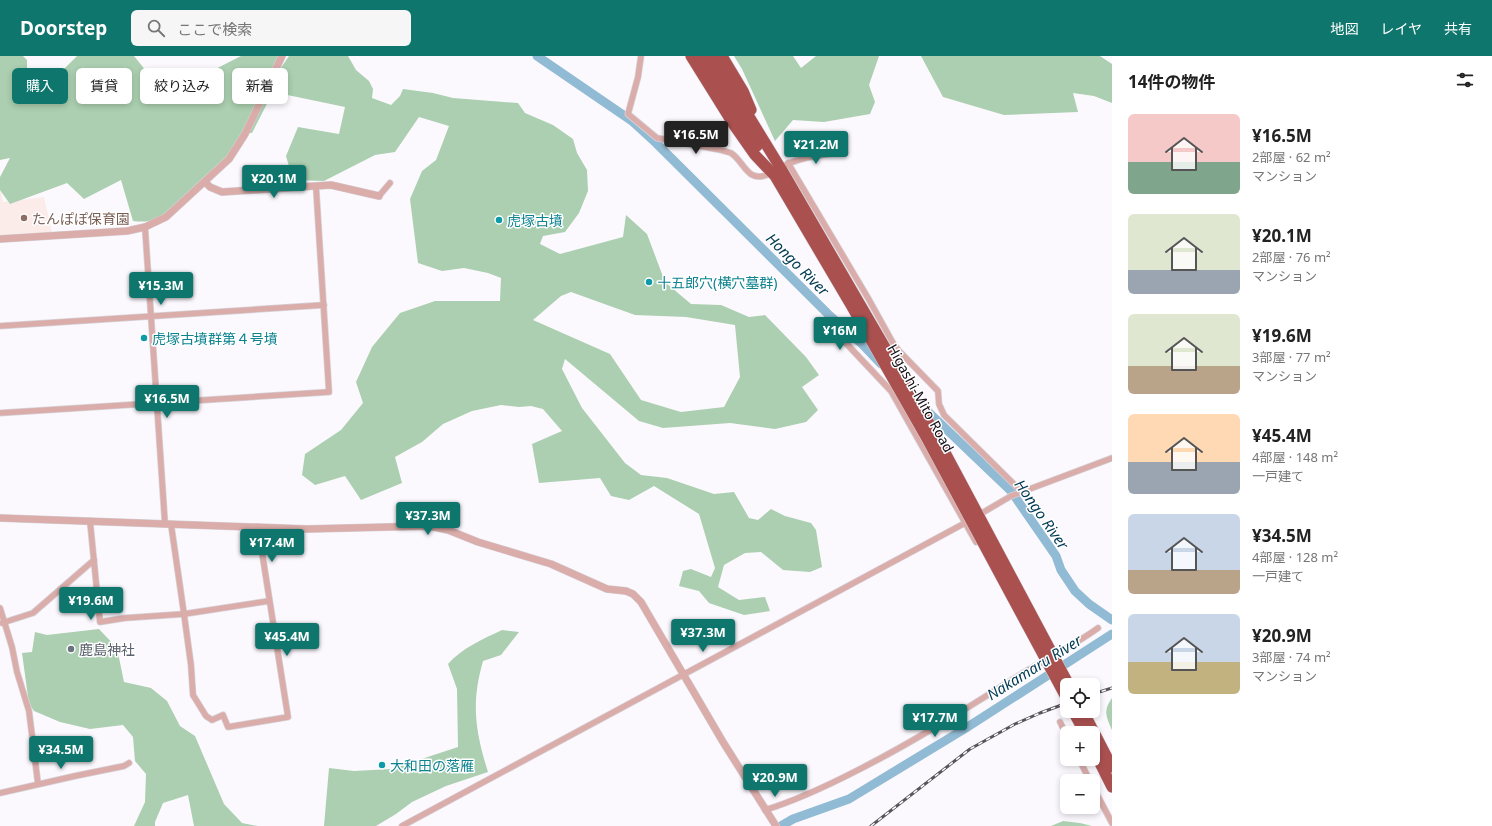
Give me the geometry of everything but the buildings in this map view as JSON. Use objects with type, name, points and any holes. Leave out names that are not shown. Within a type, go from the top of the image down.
[{"type":"highway","points":[[691,56],[734,125],[755,155],[780,170]]},
{"type":"highway","name":"Higashi-Mito Road","points":[[701,56],[780,170],[933,430],[1065,678]]},
{"type":"highway","name":"Higashi-Mito Road","points":[[712,56],[780,170],[1060,686]]},
{"type":"highway","points":[[722,56],[743,92],[763,140]]},
{"type":"highway","points":[[1082,718],[1112,767]]},
{"type":"highway","points":[[1100,763],[1112,787]]},
{"type":"street","points":[[0,239],[127,231],[145,227],[166,217],[229,158],[245,134],[282,56]]},
{"type":"street","points":[[641,56],[638,78],[628,114],[657,138],[721,150],[731,154],[753,176],[760,177],[780,170],[794,160],[836,153],[845,154]]},
{"type":"street","points":[[780,170],[898,351],[938,391],[939,404],[944,414],[1022,492]]},
{"type":"street","points":[[205,182],[210,187],[222,192],[331,186],[379,196],[390,183]]},
{"type":"street","points":[[0,413],[329,392],[316,187]]},
{"type":"street","points":[[145,227],[157,403],[168,524],[184,614],[191,665],[193,695],[206,716],[212,720],[223,715],[228,727],[288,717],[258,528]]},
{"type":"street","points":[[0,326],[324,305]]},
{"type":"street","points":[[832,323],[839,330],[843,340],[891,391],[976,542]]},
{"type":"street","points":[[402,826],[683,673],[965,523],[1013,495],[1112,458]]},
{"type":"street","points":[[0,518],[307,529],[429,526],[448,530],[478,542],[535,558],[607,589],[626,591],[633,594],[641,602],[775,825]]},
{"type":"street","points":[[90,521],[100,622],[125,618],[184,614],[269,601]]},
{"type":"street","points":[[2,623],[33,613],[94,560]]},
{"type":"street","points":[[0,608],[2,623],[12,647],[17,672],[29,711],[38,784]]},
{"type":"street","points":[[765,810],[789,803],[838,781],[910,743],[1031,668],[1084,639],[1098,628]]},
{"type":"street","points":[[1060,722],[1062,726]]},
{"type":"street","points":[[0,792],[124,766],[129,763]]},
{"type":"street","points":[[1100,800],[1112,823]]},
{"type":"shaded area","name":"たんぽぽ保育園","points":[[0,181],[3,202],[44,197],[52,233],[0,236]]},
{"type":"green space","points":[[0,56],[23,56],[27,60],[27,68],[12,68],[12,104],[68,104],[68,68],[65,68],[77,56],[134,56],[144,68],[140,68],[140,104],[224,104],[224,68],[217,68],[241,56],[278,56],[272,68],[232,68],[232,104],[256,104],[243,131],[227,156],[168,211],[155,219],[143,222],[133,221],[121,180],[84,199],[67,183],[10,204],[0,190],[0,177],[10,158],[0,160]]},
{"type":"green space","points":[[289,56],[348,56],[356,70],[369,81],[373,89],[372,98],[391,105],[400,96],[403,89],[433,93],[453,98],[518,103],[525,113],[553,125],[573,139],[577,153],[587,170],[588,191],[579,213],[565,232],[543,236],[540,244],[560,254],[623,237],[626,215],[647,234],[665,282],[691,304],[721,305],[749,317],[765,315],[806,357],[819,375],[802,387],[818,410],[806,422],[775,429],[730,423],[663,428],[639,421],[565,359],[562,369],[582,408],[625,463],[641,475],[667,478],[714,494],[734,492],[749,518],[758,520],[771,509],[785,516],[811,523],[816,530],[822,567],[810,572],[783,570],[761,552],[745,553],[724,565],[718,587],[739,600],[765,597],[770,611],[744,615],[709,603],[699,591],[679,586],[683,571],[691,569],[711,577],[715,568],[699,514],[654,486],[629,500],[611,496],[600,478],[539,483],[532,444],[562,431],[543,409],[531,406],[519,407],[501,405],[472,411],[443,424],[422,442],[395,457],[402,483],[361,500],[345,476],[315,485],[302,475],[305,454],[341,430],[363,403],[356,382],[372,347],[400,313],[435,301],[500,301],[501,278],[488,273],[464,268],[442,271],[418,263],[410,199],[422,171],[436,160],[449,126],[419,117],[395,152],[375,155],[324,181],[293,180],[286,156],[298,127],[339,134],[345,107],[288,95],[288,68],[281,68]],"holes":[[[571,292],[635,315],[686,317],[735,325],[740,377],[724,407],[681,412],[641,400],[610,354],[533,320],[561,296]]]},
{"type":"green space","points":[[734,56],[793,56],[801,68],[816,56],[879,56],[869,85],[875,102],[870,114],[824,122],[793,120],[775,141],[742,69]]},
{"type":"green space","points":[[921,56],[1100,56],[1112,64],[1112,103],[1094,96],[1073,93],[1078,112],[1004,115],[943,97]]},
{"type":"green space","points":[[262,104],[267,104],[252,133],[248,133]]},
{"type":"green space","points":[[99,629],[117,648],[124,682],[151,688],[167,701],[180,726],[195,736],[224,804],[242,823],[258,826],[194,826],[188,795],[163,803],[155,822],[155,826],[134,826],[145,802],[146,774],[135,761],[133,737],[123,725],[90,729],[60,722],[34,711],[29,704],[22,653],[32,652],[35,632],[47,635]]},
{"type":"green space","points":[[502,630],[519,632],[501,655],[483,661],[477,690],[476,716],[480,743],[488,772],[446,786],[412,802],[376,826],[324,826],[329,768],[354,771],[391,769],[458,747],[457,689],[448,664],[460,653],[480,640]]},
{"type":"green space","points":[[1112,698],[1112,730],[1108,721],[1106,710]]},
{"type":"green space","points":[[1063,821],[1080,823],[1092,826],[1051,826]]},
{"type":"waterway","name":"Hongo River","points":[[537,56],[632,121],[828,314],[862,344],[881,364]]},
{"type":"waterway","name":"Hongo River","points":[[922,406],[1011,491],[1056,556],[1061,570],[1075,591],[1089,604],[1112,620]]},
{"type":"waterway","name":"Nakamaru River","points":[[781,826],[793,819],[849,799],[966,728],[1112,634]]},
{"type":"railway","points":[[1100,692],[1112,688]]},
{"type":"railway","points":[[871,826],[970,749],[1015,724],[1060,706]]},
{"type":"place","name":"たんぽぽ保育園","points":[[24,218]]},
{"type":"place","name":"虎塚古墳","points":[[499,220]]},
{"type":"place","name":"十五郎穴(横穴墓群)","points":[[649,282]]},
{"type":"place","name":"虎塚古墳群第４号墳","points":[[144,338]]},
{"type":"place","name":"鹿島神社","points":[[71,649]]},
{"type":"place","name":"大和田の落雁","points":[[382,765]]}]
